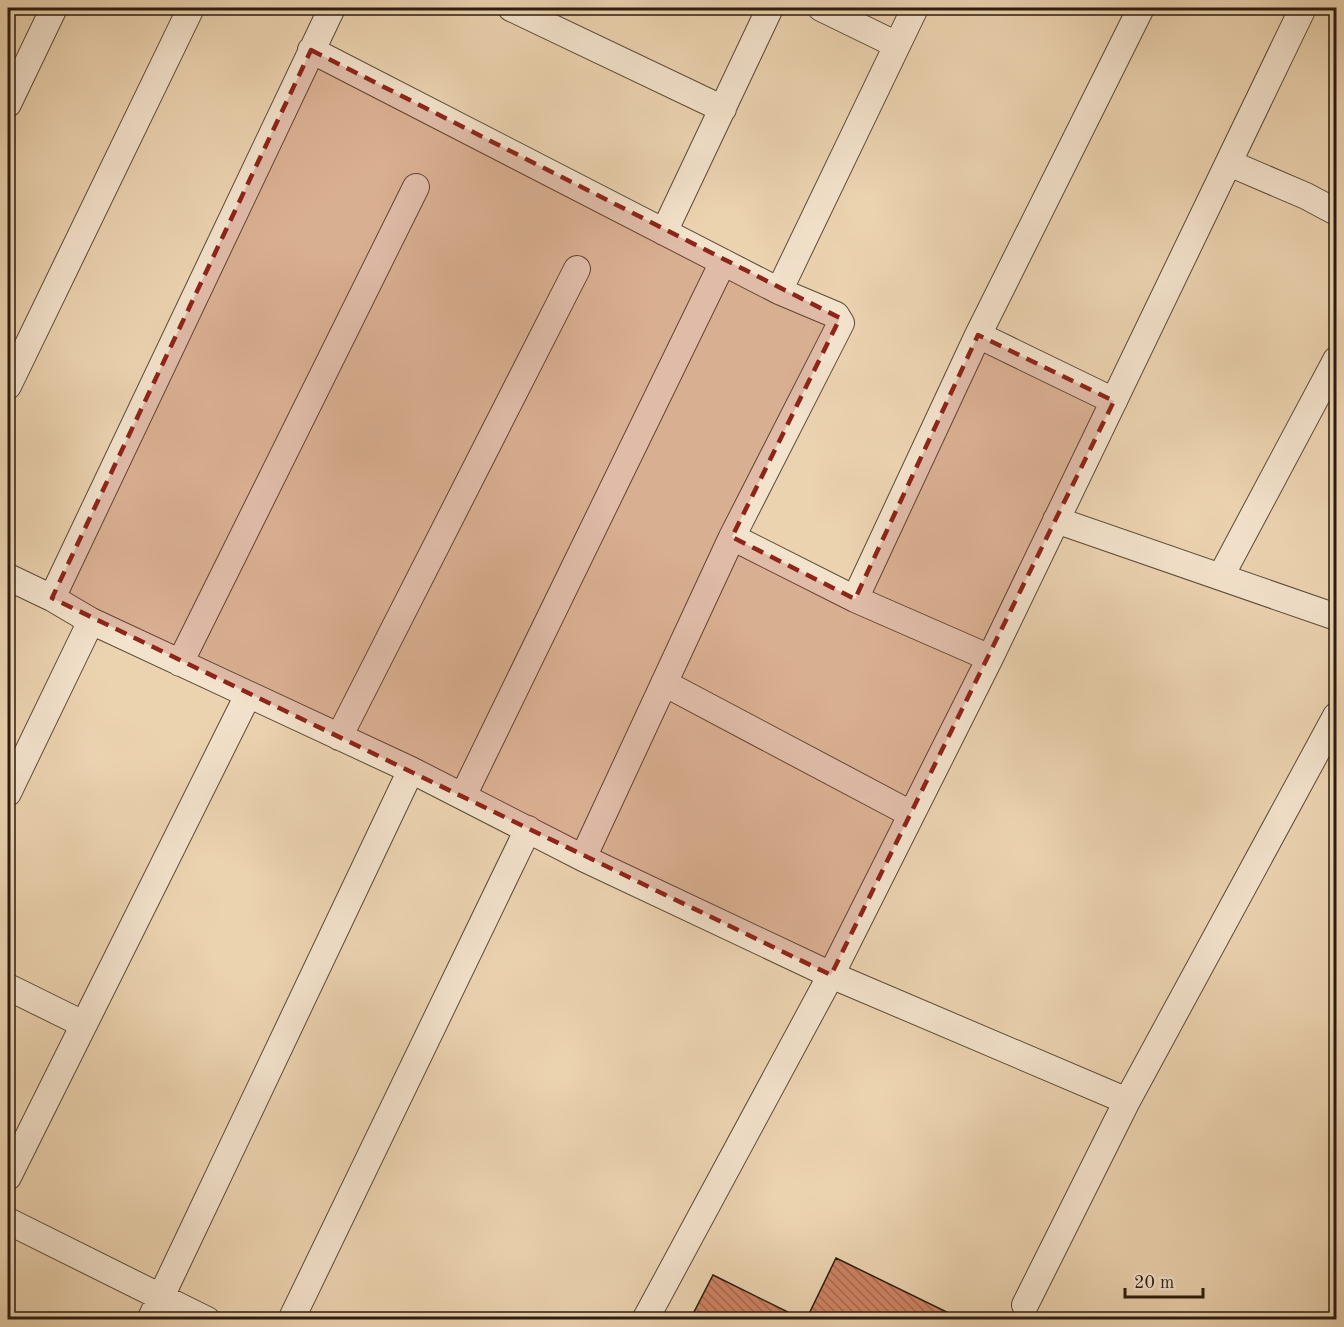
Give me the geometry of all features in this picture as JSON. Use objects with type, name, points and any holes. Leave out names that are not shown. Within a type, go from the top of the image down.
[{"type":"street","points":[[8,104],[54,8]]},
{"type":"street","points":[[8,386],[191,8]]},
{"type":"street","points":[[52,598],[332,8]]},
{"type":"street","points":[[511,8],[723,109]]},
{"type":"street","points":[[664,232],[770,8]]},
{"type":"street","points":[[821,8],[897,45]]},
{"type":"street","points":[[779,291],[915,8]]},
{"type":"street","points":[[855,599],[978,335],[1141,8]]},
{"type":"street","points":[[645,1320],[831,975],[912,814],[990,658],[1303,8]]},
{"type":"street","points":[[311,50],[779,291],[836,315],[842,323],[732,537],[583,858]]},
{"type":"street","points":[[1229,163],[1306,196],[1336,212]]},
{"type":"street","points":[[180,663],[416,186]]},
{"type":"street","points":[[463,796],[723,262]]},
{"type":"street","points":[[339,737],[577,269]]},
{"type":"street","points":[[978,335],[1114,401]]},
{"type":"street","points":[[1221,576],[1335,367]]},
{"type":"street","points":[[1056,520],[1336,617]]},
{"type":"street","points":[[732,537],[855,599],[990,658]]},
{"type":"street","points":[[8,578],[52,598],[91,621],[411,770],[583,858],[831,975],[1127,1101]]},
{"type":"street","points":[[8,793],[91,621]]},
{"type":"street","points":[[664,683],[912,814]]},
{"type":"street","points":[[8,1178],[248,695]]},
{"type":"street","points":[[1025,1305],[1127,1101],[1336,717]]},
{"type":"street","points":[[150,1320],[411,770]]},
{"type":"street","points":[[291,1320],[528,830]]},
{"type":"street","points":[[8,987],[83,1024]]},
{"type":"street","points":[[8,1221],[207,1320]]},
{"type":"highlighted area","points":[[311,50],[840,318],[732,537],[855,599],[978,335],[1114,401],[831,975],[52,598]]},
{"type":"building","points":[[836,1258],[963,1320],[806,1320]]},
{"type":"building","points":[[713,1275],[804,1320],[704,1320],[693,1314]]}]
